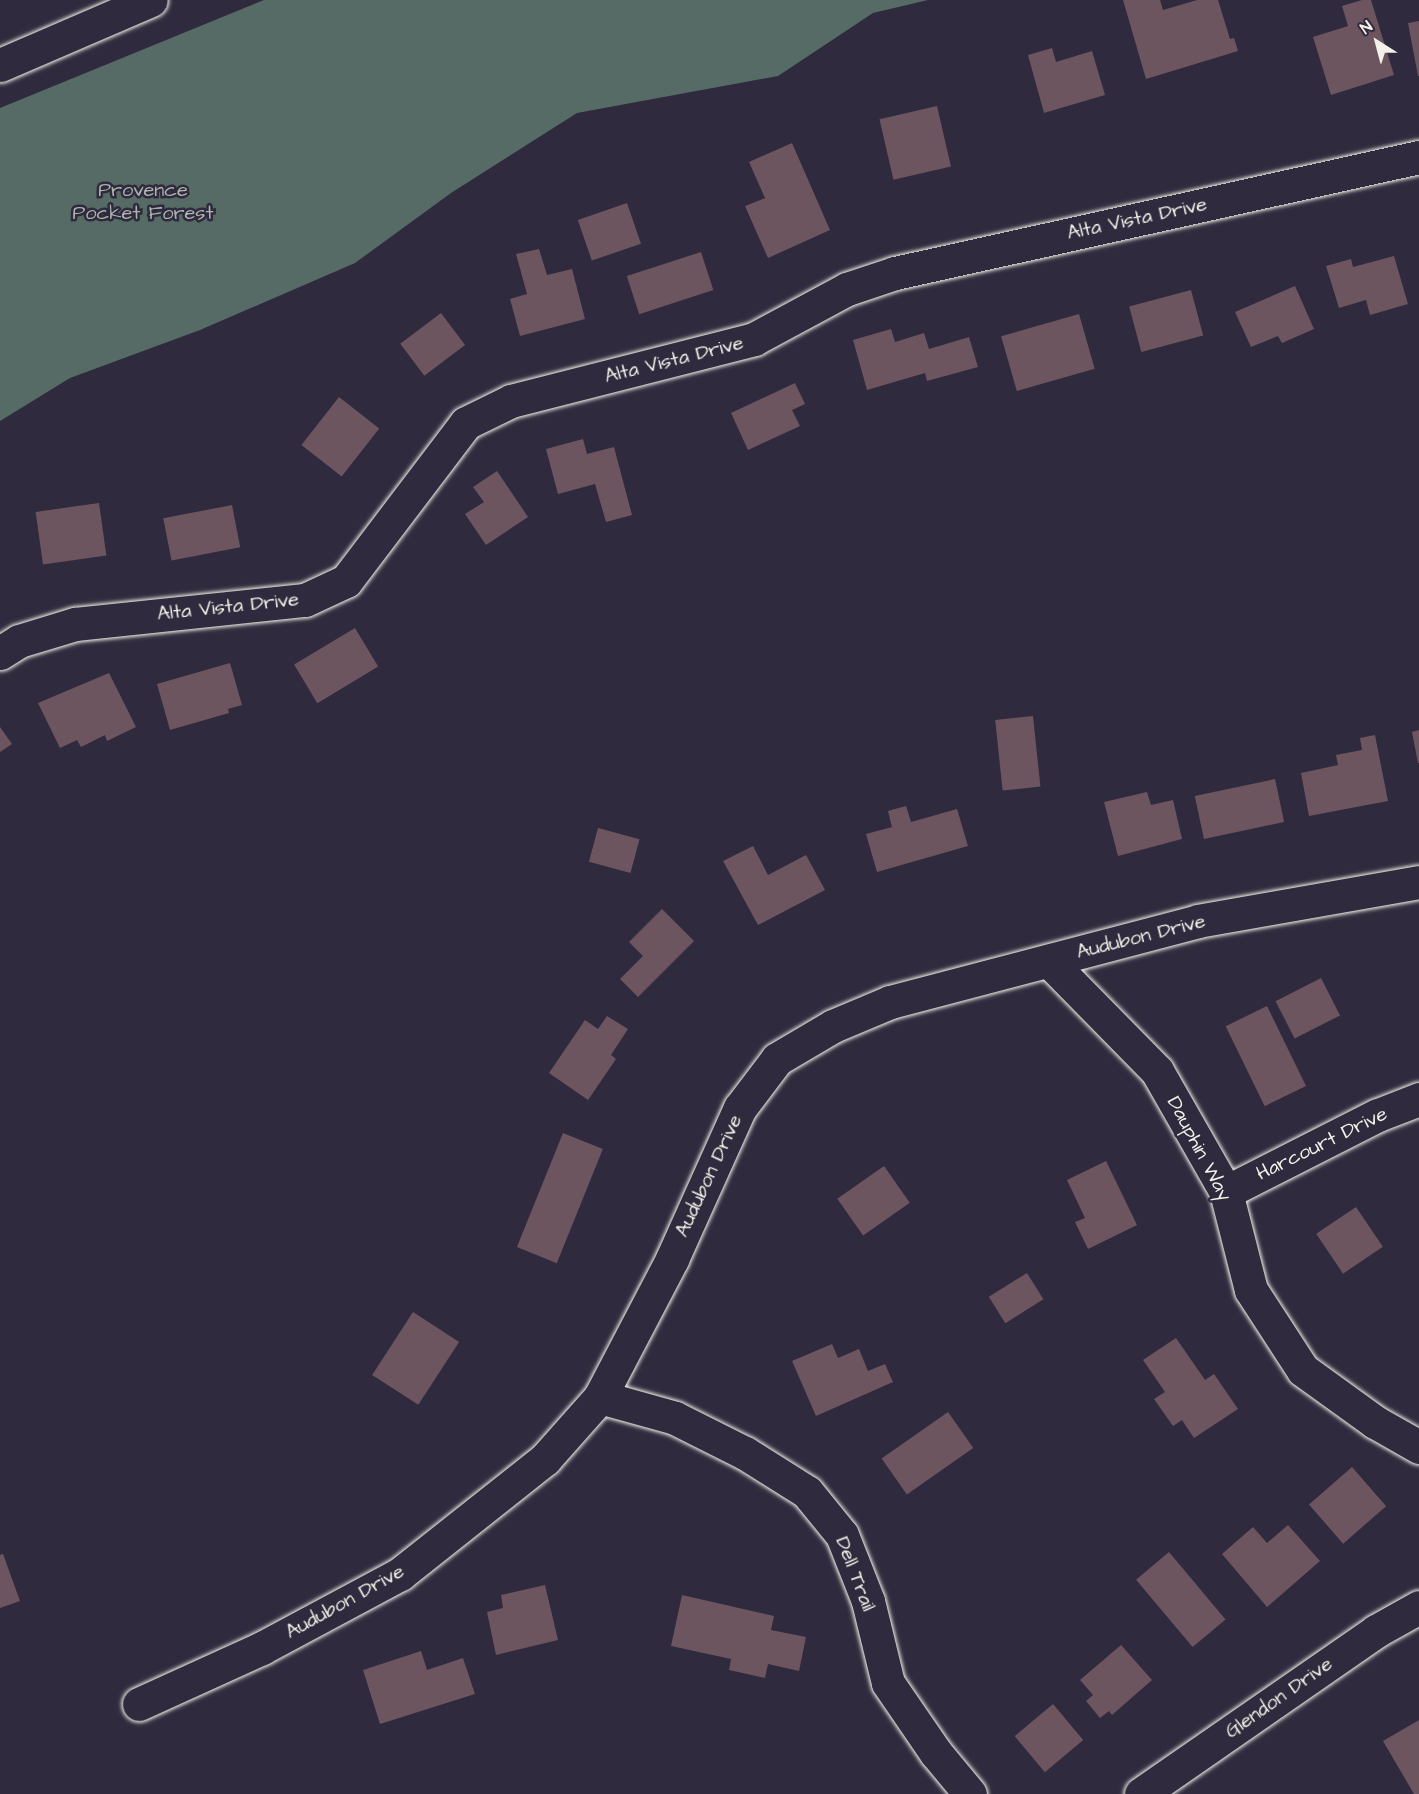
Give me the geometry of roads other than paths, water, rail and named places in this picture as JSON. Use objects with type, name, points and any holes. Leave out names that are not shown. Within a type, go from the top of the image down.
[{"type":"street","points":[[0,65],[152,0]]},
{"type":"street","name":"Alta Vista Drive","points":[[0,652],[19,641],[75,624],[305,600],[346,582],[466,423],[511,400],[754,339],[847,289],[895,273],[1419,157]]},
{"type":"street","name":"Audubon Drive","points":[[139,1704],[262,1648],[400,1574],[545,1459],[600,1397],[672,1258],[741,1108],[777,1059],[833,1026],[890,1002],[1198,921],[1419,882]]},
{"type":"street","name":"Dauphin Way","points":[[1049,961],[1157,1071],[1226,1192],[1251,1290],[1303,1370],[1375,1422],[1419,1447]]},
{"type":"street","name":"Harcourt Drive","points":[[1226,1192],[1378,1115],[1419,1099]]},
{"type":"street","name":"Dell Trail","points":[[600,1397],[675,1418],[745,1453],[807,1492],[842,1535],[868,1601],[888,1683],[936,1753],[970,1794]]},
{"type":"street","name":"Glendon Drive","points":[[1141,1794],[1376,1631],[1419,1607]]},
{"type":"park label","name":"Provence Pocket Forest","points":[[143,202]]}]
